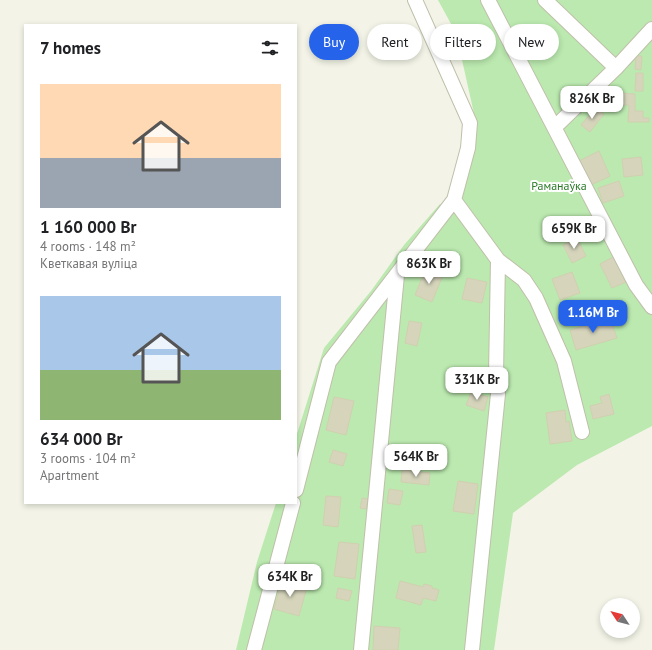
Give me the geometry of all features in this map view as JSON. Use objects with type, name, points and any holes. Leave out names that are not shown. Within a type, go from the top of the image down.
[{"type":"street","points":[[297,486],[329,362],[454,200],[468,148],[470,123],[415,0]]},
{"type":"street","points":[[488,0],[636,285],[652,307]]},
{"type":"street","points":[[545,0],[616,68]]},
{"type":"street","points":[[555,127],[616,68],[652,29]]},
{"type":"street","points":[[454,200],[498,260],[524,280],[536,298],[564,361],[582,432]]},
{"type":"street","points":[[472,650],[498,394],[496,375],[498,260]]},
{"type":"street","points":[[361,650],[397,275]]},
{"type":"street","points":[[254,650],[293,504]]},
{"type":"green space","name":"Раманаўка","points":[[438,0],[652,0],[652,426],[577,465],[513,513],[494,650],[236,650],[257,562],[276,504],[297,504],[297,434],[324,348],[371,291],[404,245],[440,204],[459,207],[477,127],[462,60],[496,60],[496,24],[451,24]]},
{"type":"building","points":[[636,56],[642,56],[641,70],[635,69]]},
{"type":"building","points":[[636,73],[643,73],[643,91],[635,91]]},
{"type":"building","points":[[622,93],[635,94],[635,111],[643,111],[643,118],[649,118],[649,122],[628,122],[629,105],[622,105]]},
{"type":"building","points":[[595,108],[604,114],[590,132],[581,125]]},
{"type":"building","points":[[599,151],[610,176],[591,185],[579,161]]},
{"type":"building","points":[[641,157],[643,175],[624,177],[622,159]]},
{"type":"building","points":[[619,181],[624,196],[603,203],[598,188]]},
{"type":"building","points":[[590,220],[599,230],[587,241],[578,231]]},
{"type":"building","points":[[577,238],[586,256],[572,263],[563,245]]},
{"type":"building","points":[[613,257],[626,282],[612,288],[600,264]]},
{"type":"building","points":[[426,268],[443,275],[432,302],[415,295]]},
{"type":"building","points":[[572,272],[580,293],[560,300],[552,279]]},
{"type":"building","points":[[467,278],[487,282],[482,303],[462,299]]},
{"type":"building","points":[[610,318],[617,338],[576,350],[570,330]]},
{"type":"building","points":[[409,321],[422,323],[417,346],[405,343]]},
{"type":"building","points":[[471,392],[488,397],[484,411],[466,405]]},
{"type":"building","points":[[609,394],[614,414],[593,419],[590,406],[602,403],[600,397]]},
{"type":"building","points":[[334,397],[354,401],[346,435],[326,430]]},
{"type":"building","points":[[565,410],[566,422],[569,421],[572,441],[550,444],[546,413]]},
{"type":"building","points":[[403,449],[405,465],[393,466],[391,451]]},
{"type":"building","points":[[333,450],[347,454],[343,466],[329,462]]},
{"type":"building","points":[[402,470],[430,473],[429,485],[401,482]]},
{"type":"building","points":[[458,481],[478,484],[474,514],[453,511]]},
{"type":"building","points":[[389,489],[403,491],[400,505],[387,503]]},
{"type":"building","points":[[326,496],[341,497],[338,527],[323,525]]},
{"type":"building","points":[[362,498],[368,499],[366,509],[360,508]]},
{"type":"building","points":[[422,525],[426,552],[416,553],[412,526]]},
{"type":"building","points":[[339,542],[359,544],[355,579],[334,576]]},
{"type":"building","points":[[313,568],[321,570],[316,583],[309,581]]},
{"type":"building","points":[[282,580],[307,587],[299,616],[274,609]]},
{"type":"building","points":[[400,581],[423,587],[424,584],[432,586],[432,588],[439,590],[436,601],[423,598],[421,605],[396,598]]},
{"type":"building","points":[[338,588],[352,591],[349,601],[336,598]]},
{"type":"building","points":[[374,626],[400,628],[398,650],[373,650]]}]
